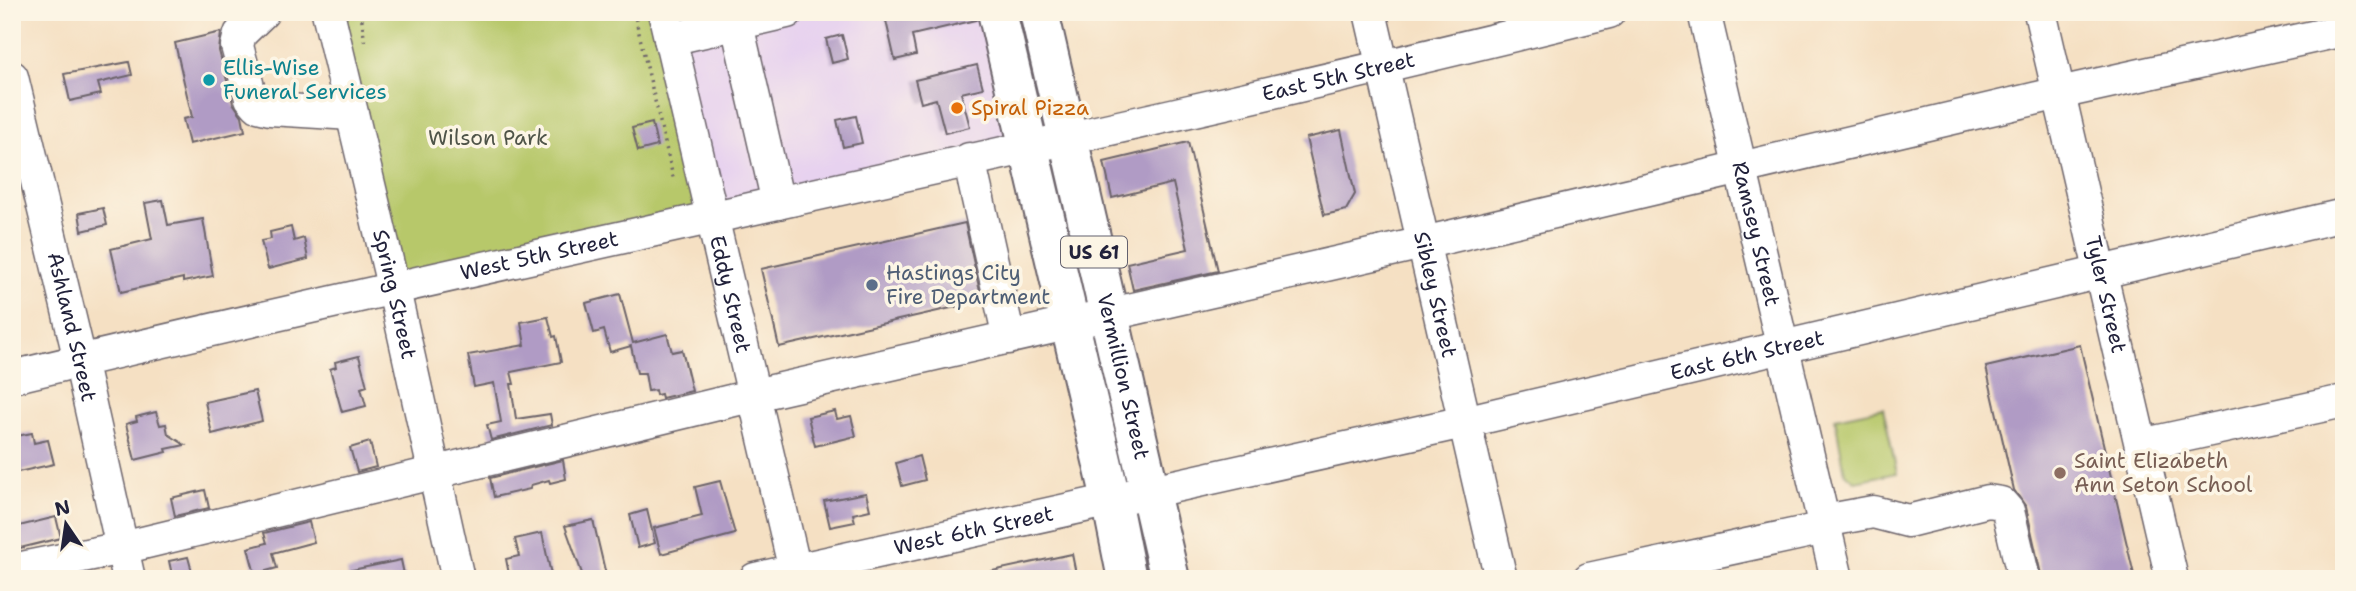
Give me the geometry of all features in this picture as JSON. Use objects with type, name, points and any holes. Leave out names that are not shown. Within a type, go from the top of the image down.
[{"type":"highway","name":"Vermillion Street","points":[[997,12],[1111,499],[1127,579]]},
{"type":"highway","name":"Vermillion Street","points":[[1039,12],[1170,579]]},
{"type":"street","points":[[263,12],[240,34],[237,46],[251,98],[258,106],[270,109],[352,114]]},
{"type":"street","name":"Spring Street","points":[[328,12],[394,290],[458,579]]},
{"type":"street","points":[[667,24],[702,12]]},
{"type":"street","points":[[667,24],[737,24],[787,12]]},
{"type":"street","name":"Sibley Street","points":[[1370,12],[1501,579]]},
{"type":"street","name":"East 5th Street","points":[[1067,138],[1383,68],[1609,12]]},
{"type":"street","name":"Ramsey Street","points":[[1704,12],[1837,579]]},
{"type":"street","name":"Tyler Street","points":[[2040,12],[2172,579]]},
{"type":"street","name":"Eddy Street","points":[[667,24],[796,574]]},
{"type":"street","points":[[737,24],[778,203]]},
{"type":"street","points":[[12,569],[122,548],[755,395],[1423,243],[2059,93],[2344,30]]},
{"type":"street","name":"Ashland Street","points":[[12,77],[25,191],[80,360],[129,579]]},
{"type":"street","name":"West 5th Street","points":[[12,377],[1067,138]]},
{"type":"street","points":[[969,159],[1009,338]]},
{"type":"street","name":"East 6th Street","points":[[1150,490],[1464,422],[2344,215]]},
{"type":"street","points":[[2141,445],[2344,401]]},
{"type":"street","name":"West 6th Street","points":[[755,579],[796,574],[1150,490]]},
{"type":"street","points":[[1589,579],[1873,512],[1908,521],[1988,501],[2001,503],[2008,511],[2024,579]]},
{"type":"path","points":[[360,12],[365,50]]},
{"type":"path","points":[[605,12],[617,12]]},
{"type":"path","points":[[634,12],[676,188]]},
{"type":"shaded area","points":[[664,12],[997,12],[1027,147],[712,218]]},
{"type":"green space","name":"Wilson Park","points":[[328,12],[664,12],[712,218],[394,290]]},
{"type":"green space","points":[[1883,408],[1897,473],[1855,481],[1845,473],[1835,418]]},
{"type":"building","points":[[884,12],[976,12],[976,20],[912,35],[916,55],[895,60]]},
{"type":"building","name":"Ellis-Wise Funeral Services","points":[[221,32],[219,51],[233,103],[242,116],[245,131],[189,144],[183,119],[192,117],[175,43]]},
{"type":"building","points":[[842,35],[848,59],[832,63],[826,39]]},
{"type":"building","points":[[129,62],[132,75],[98,83],[101,94],[70,101],[64,74]]},
{"type":"building","points":[[977,65],[983,88],[961,93],[970,127],[945,133],[936,99],[921,103],[915,80]]},
{"type":"building","points":[[856,116],[862,143],[843,147],[837,120]]},
{"type":"building","points":[[652,123],[657,146],[638,151],[632,128]]},
{"type":"building","points":[[1341,130],[1355,194],[1346,210],[1324,215],[1306,138]]},
{"type":"building","points":[[1188,142],[1218,271],[1133,290],[1127,263],[1188,249],[1173,183],[1112,198],[1104,162]]},
{"type":"building","points":[[163,200],[168,225],[203,219],[213,276],[183,282],[183,278],[121,292],[111,249],[152,239],[145,203]]},
{"type":"building","points":[[103,208],[107,225],[82,231],[79,213]]},
{"type":"building","name":"Hastings City Fire Department","points":[[965,223],[982,301],[779,347],[761,269]]},
{"type":"building","points":[[291,227],[294,241],[304,238],[308,259],[268,269],[261,241],[271,239],[270,232]]},
{"type":"building","points":[[620,294],[633,343],[667,334],[672,352],[682,350],[692,391],[662,398],[661,394],[656,395],[655,390],[648,391],[645,373],[637,373],[631,346],[610,352],[604,330],[594,333],[586,303]]},
{"type":"building","points":[[548,317],[553,337],[556,336],[561,362],[511,372],[514,384],[511,384],[516,419],[550,414],[552,425],[491,440],[487,425],[501,422],[494,383],[474,387],[468,355],[525,345],[521,322]]},
{"type":"building","name":"Saint Elizabeth Ann Seton School","points":[[2080,345],[2135,579],[2042,579],[2026,507],[2014,490],[1986,367]]},
{"type":"building","points":[[359,356],[367,386],[361,388],[366,406],[342,412],[330,369],[336,367],[335,362]]},
{"type":"building","points":[[255,391],[262,421],[212,434],[205,402]]},
{"type":"building","points":[[835,411],[837,419],[851,416],[856,436],[815,446],[808,417]]},
{"type":"building","points":[[156,412],[160,425],[166,424],[168,434],[185,445],[135,460],[126,424],[137,421],[136,417]]},
{"type":"building","points":[[32,433],[34,443],[48,440],[54,464],[18,472],[12,437]]},
{"type":"building","points":[[370,442],[376,467],[357,472],[350,448]]},
{"type":"building","points":[[919,456],[925,480],[902,486],[896,463]]},
{"type":"building","points":[[563,460],[566,479],[550,483],[549,480],[531,485],[530,489],[494,497],[490,478]]},
{"type":"building","points":[[720,481],[735,534],[661,554],[654,528],[702,516],[695,487]]},
{"type":"building","points":[[205,490],[209,508],[175,516],[171,498]]},
{"type":"building","points":[[866,493],[870,510],[853,514],[855,522],[830,527],[824,501]]},
{"type":"building","points":[[647,510],[655,543],[638,548],[630,515]]},
{"type":"building","points":[[56,517],[61,538],[20,548],[15,527]]},
{"type":"building","points":[[593,520],[606,575],[584,579],[565,526]]},
{"type":"building","points":[[309,522],[314,542],[273,553],[277,568],[255,574],[248,548],[267,543],[264,533]]},
{"type":"building","points":[[542,533],[552,579],[510,579],[506,559],[519,556],[515,539]]},
{"type":"building","points":[[1072,554],[1077,579],[993,579],[992,571]]},
{"type":"building","points":[[188,557],[194,579],[173,579],[169,561]]},
{"type":"building","points":[[401,560],[405,579],[348,579],[347,571]]},
{"type":"place","name":"Ellis-Wise Funeral Services","points":[[209,80]]},
{"type":"place","name":"Spiral Pizza","points":[[957,108]]},
{"type":"place","name":"Hastings City Fire Department","points":[[872,285]]},
{"type":"place","name":"Saint Elizabeth Ann Seton School","points":[[2060,473]]}]
